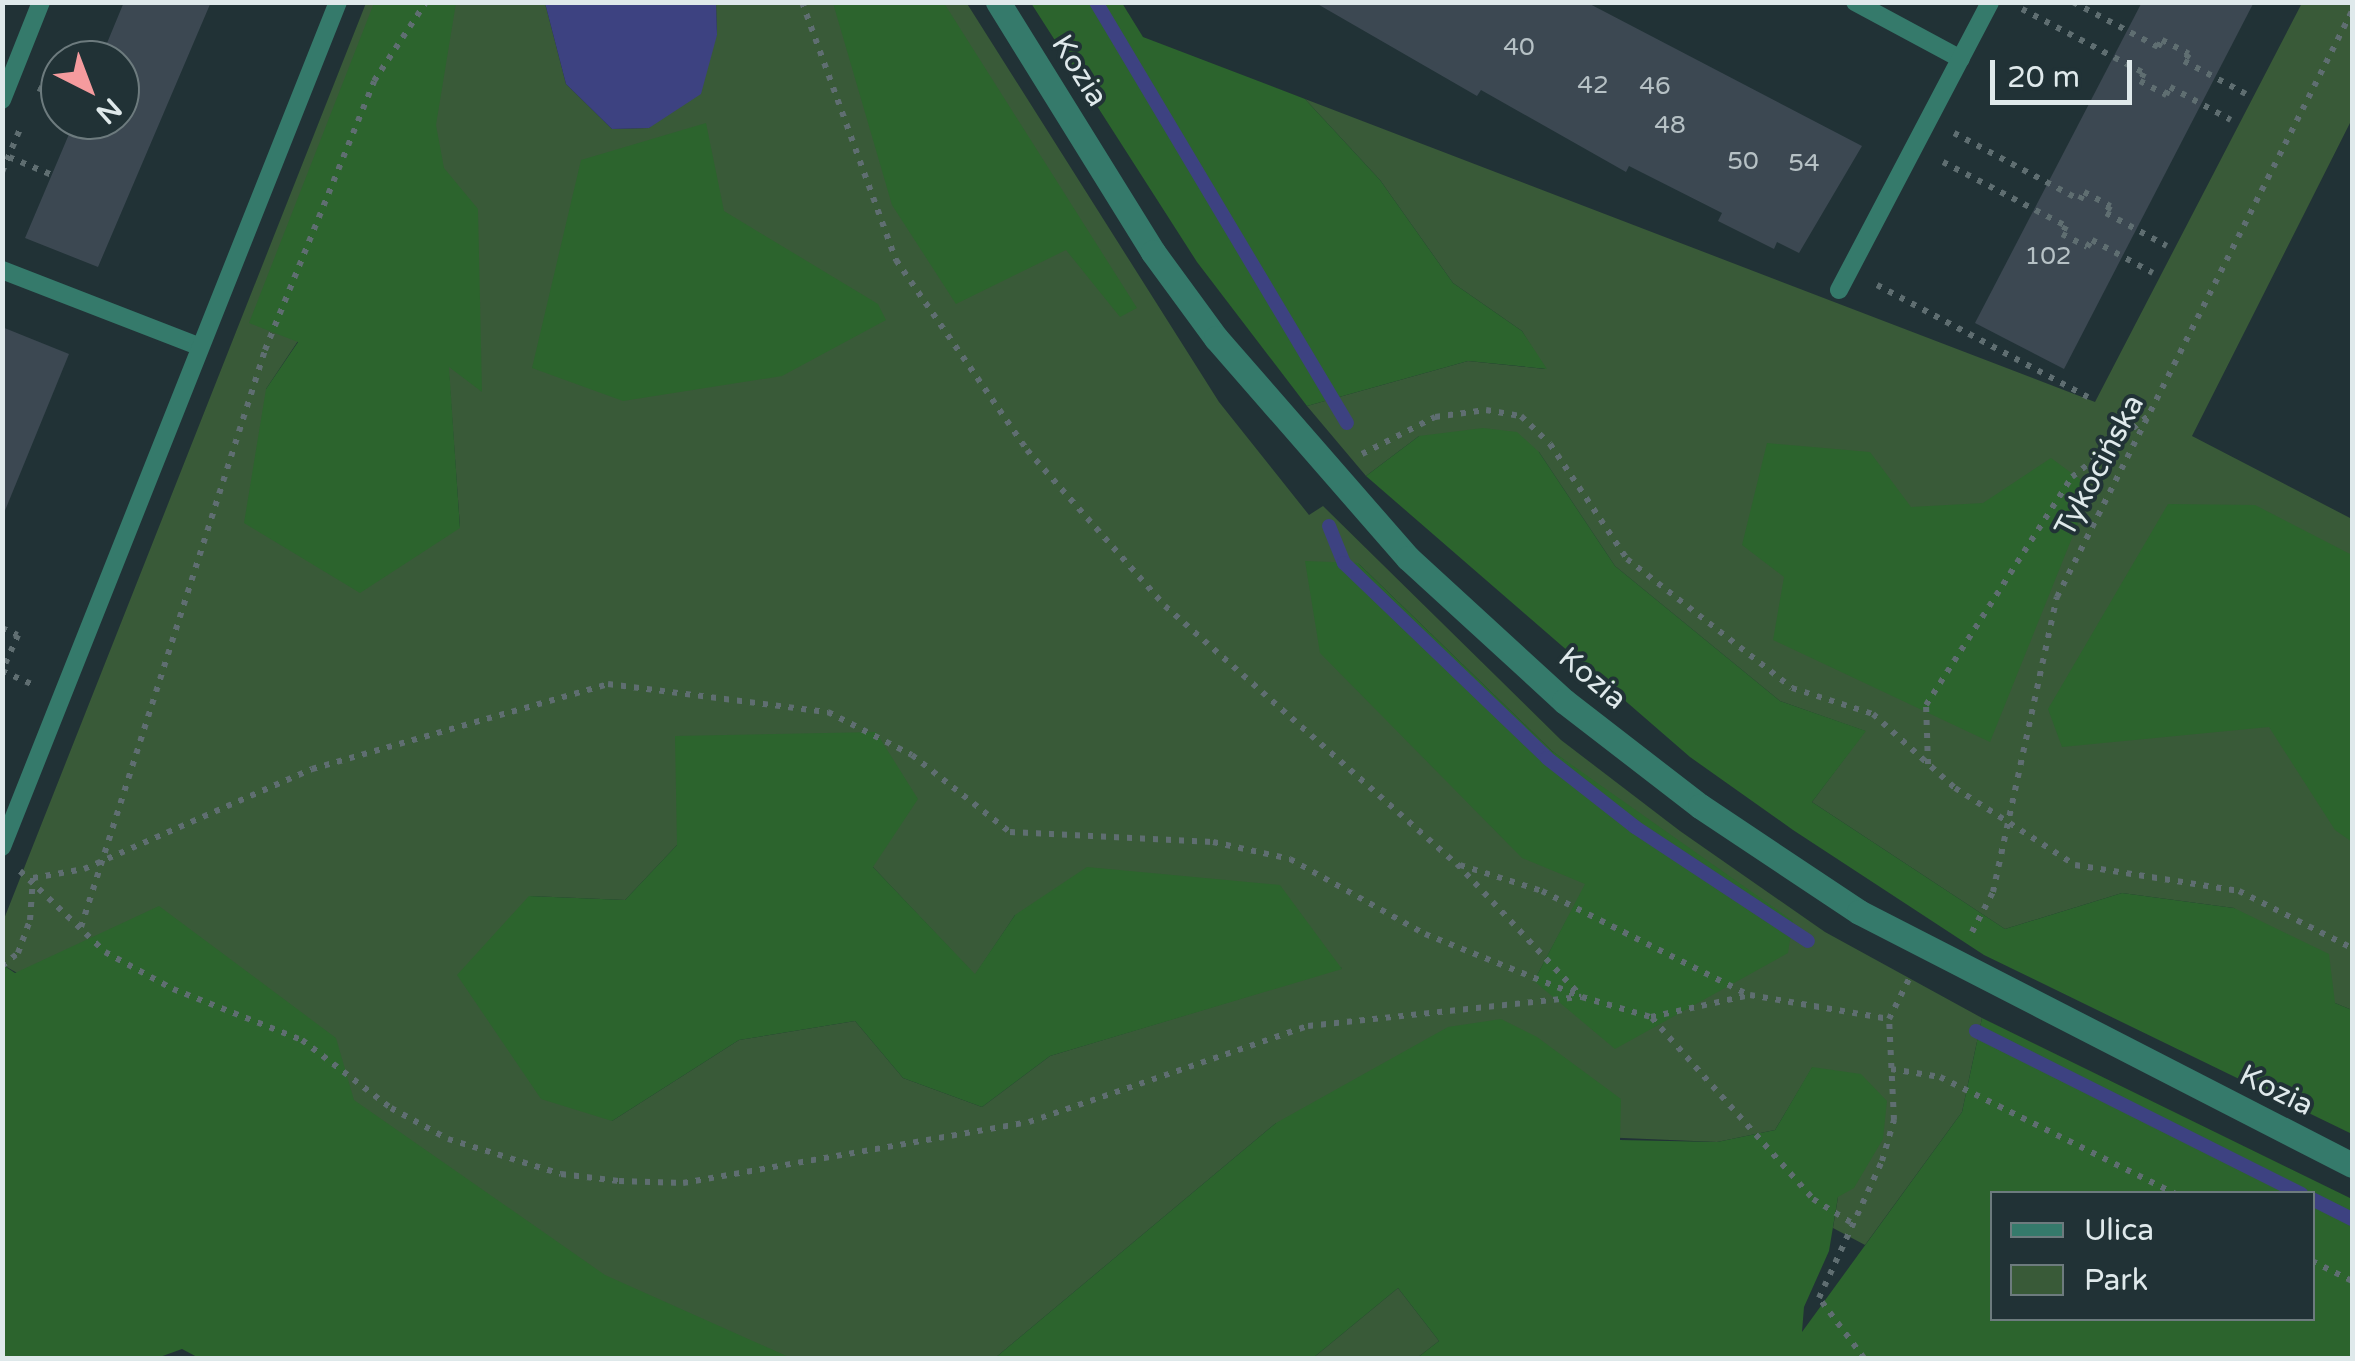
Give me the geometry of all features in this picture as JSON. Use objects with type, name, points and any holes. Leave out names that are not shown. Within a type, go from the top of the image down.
[{"type":"street","name":"Kozia","points":[[998,2],[1153,252],[1334,478],[1408,558],[1564,701],[1700,806],[1924,949],[2352,1165]]},
{"type":"lane","points":[[2,100],[41,2]]},
{"type":"lane","points":[[2,847],[338,2]]},
{"type":"lane","points":[[1854,2],[1961,59]]},
{"type":"lane","points":[[1839,290],[1990,2]]},
{"type":"lane","points":[[2,270],[198,346]]},
{"type":"path","points":[[81,927],[98,862],[265,350],[374,81],[426,2]]},
{"type":"path","points":[[802,2],[896,260],[1027,450],[1165,606],[1457,864],[1582,997]]},
{"type":"path","points":[[2073,2],[2158,47],[2162,40],[2189,54],[2184,61],[2246,94]]},
{"type":"path","points":[[2011,4],[2144,74],[2140,81],[2166,95],[2170,88],[2231,120]]},
{"type":"path","name":"Tykocińska","points":[[1955,965],[1993,892],[2057,597],[2156,409],[2352,11]]},
{"type":"path","points":[[1929,120],[2080,200],[2084,192],[2110,206],[2106,213],[2168,246]]},
{"type":"path","points":[[1916,146],[2066,226],[2062,234],[2087,247],[2092,240],[2153,272]]},
{"type":"path","points":[[8,157],[52,175]]},
{"type":"path","points":[[1849,271],[2088,397]]},
{"type":"path","points":[[1928,766],[1926,705],[2072,477],[2156,409]]},
{"type":"path","points":[[1334,478],[1418,422],[1486,410],[1522,416],[1544,435],[1627,559],[1792,688],[1873,714],[1928,766],[2075,865],[2239,892],[2352,948]]},
{"type":"path","points":[[2,628],[18,635],[2,671],[14,676]]},
{"type":"path","points":[[33,878],[98,862],[312,769],[608,684],[828,712],[912,754],[1010,832],[1213,842],[1290,860],[1425,934],[1582,997],[1651,1017],[1750,995]]},
{"type":"path","points":[[1457,864],[1542,891],[1750,995],[1889,1019]]},
{"type":"path","points":[[12,868],[33,878],[105,952],[173,989],[302,1040],[392,1108],[448,1139],[561,1174],[619,1181],[683,1183],[1029,1122],[1308,1026],[1582,997]]},
{"type":"path","points":[[2,966],[18,953],[30,920],[33,878]]},
{"type":"path","points":[[1864,1358],[1819,1298],[1855,1225],[1894,1120],[1889,1019],[1924,949]]},
{"type":"path","points":[[1651,1017],[1813,1199],[1855,1225]]},
{"type":"path","points":[[1892,1069],[1940,1077],[2170,1191]]},
{"type":"path","points":[[2315,1262],[2352,1281]]},
{"type":"green space","points":[[966,2],[1219,402],[1309,515],[1323,506],[1561,740],[1680,831],[1825,932],[1982,1018],[1962,1112],[1865,1245],[1833,1228],[1838,1197],[1812,1068],[1775,1130],[1717,1142],[1276,1123],[995,1358],[703,1358],[3,965],[2,924],[366,3],[545,3],[566,84],[612,129],[649,128],[717,35],[716,3]],"holes":[[[308,326],[446,334],[460,527],[266,389]],[[1358,563],[1552,751],[1644,820],[1534,981],[1586,884]],[[677,845],[873,867],[975,975],[1015,915],[1342,968],[1050,1056],[982,1107],[903,1078],[855,1021],[739,1040],[612,1121],[529,896],[625,900]]]},
{"type":"green space","points":[[374,3],[456,3],[436,125],[444,168],[478,209],[482,392],[449,367],[460,528],[360,593],[244,523],[266,389],[298,342],[249,323]]},
{"type":"green space","points":[[833,3],[944,3],[1137,308],[1120,317],[1066,250],[956,304],[892,205]]},
{"type":"green space","points":[[1031,3],[1122,3],[1143,37],[1305,99],[1380,180],[1453,283],[1522,331],[1547,369],[1468,361],[1307,406],[1197,262]]},
{"type":"green space","points":[[2302,3],[2352,3],[2352,119],[2192,436],[2352,519],[2352,1010],[2335,1003],[2234,908],[2122,893],[2005,929],[1812,802],[1865,731],[1780,701],[1615,566],[1539,452],[1419,436],[1366,476],[1307,406],[1468,361],[1545,369],[1522,331],[1453,283],[1380,180],[1305,99],[2095,402]]},
{"type":"green space","points":[[706,123],[724,211],[878,304],[886,320],[782,376],[623,401],[532,368],[581,160]]},
{"type":"green space","points":[[1483,428],[1517,432],[1539,452],[1615,566],[1780,701],[1866,731],[1812,802],[2005,929],[2122,893],[2234,908],[2329,954],[2335,1003],[2352,1010],[2352,1134],[1984,955],[1793,830],[1690,757],[1366,476],[1419,436]]},
{"type":"green space","points":[[1767,443],[1870,452],[1911,507],[1983,503],[2051,458],[2092,488],[1990,742],[1773,640],[1784,577],[1742,545]]},
{"type":"green space","points":[[2168,504],[2255,505],[2352,555],[2352,842],[2335,830],[2269,727],[2062,747],[2048,709]]},
{"type":"green space","points":[[1305,561],[1358,563],[1552,751],[1793,921],[1788,953],[1615,1049],[1534,981],[1585,884],[1522,858],[1320,653]]},
{"type":"green space","points":[[876,732],[918,799],[873,867],[975,974],[1015,915],[1087,867],[1280,885],[1342,969],[1050,1056],[982,1107],[903,1078],[855,1021],[739,1040],[612,1121],[541,1099],[457,975],[529,896],[625,900],[677,845],[675,736]]},
{"type":"green space","points":[[159,906],[336,1038],[354,1100],[605,1275],[791,1358],[199,1358],[182,1349],[157,1358],[3,1358],[3,965],[15,973]]},
{"type":"green space","points":[[1982,1018],[2352,1199],[2352,1358],[1417,1358],[1439,1341],[1398,1288],[1313,1358],[995,1358],[1276,1123],[1448,1027],[1501,1019],[1537,1037],[1621,1099],[1620,1140],[1717,1142],[1775,1130],[1812,1067],[1861,1074],[1887,1101],[1883,1139],[1854,1188],[1838,1197],[1829,1251],[1804,1307],[1802,1332],[1962,1112]]},
{"type":"green space","points":[[1398,1288],[1439,1341],[1417,1358],[1313,1358]]},
{"type":"water","points":[[545,3],[716,3],[717,35],[701,94],[649,128],[612,129],[566,84]]},
{"type":"building","points":[[124,2],[211,2],[98,267],[25,238],[67,140],[140,140],[140,40],[108,40]]},
{"type":"building","points":[[1314,2],[1586,2],[1862,146],[1799,253],[1777,242],[1774,249],[1718,221],[1722,213],[1629,166],[1626,172],[1481,90],[1477,96]]},
{"type":"building","points":[[2142,2],[2254,2],[2064,369],[1975,323]]},
{"type":"building","points":[[2,327],[69,354],[4,513],[2,513]]},
{"type":"waterway","points":[[1096,2],[1347,423]]},
{"type":"waterway","points":[[1329,526],[1344,563],[1547,758],[1635,827],[1808,941]]},
{"type":"waterway","points":[[1976,1031],[2295,1191]]},
{"type":"waterway","points":[[2315,1200],[2352,1219]]}]
